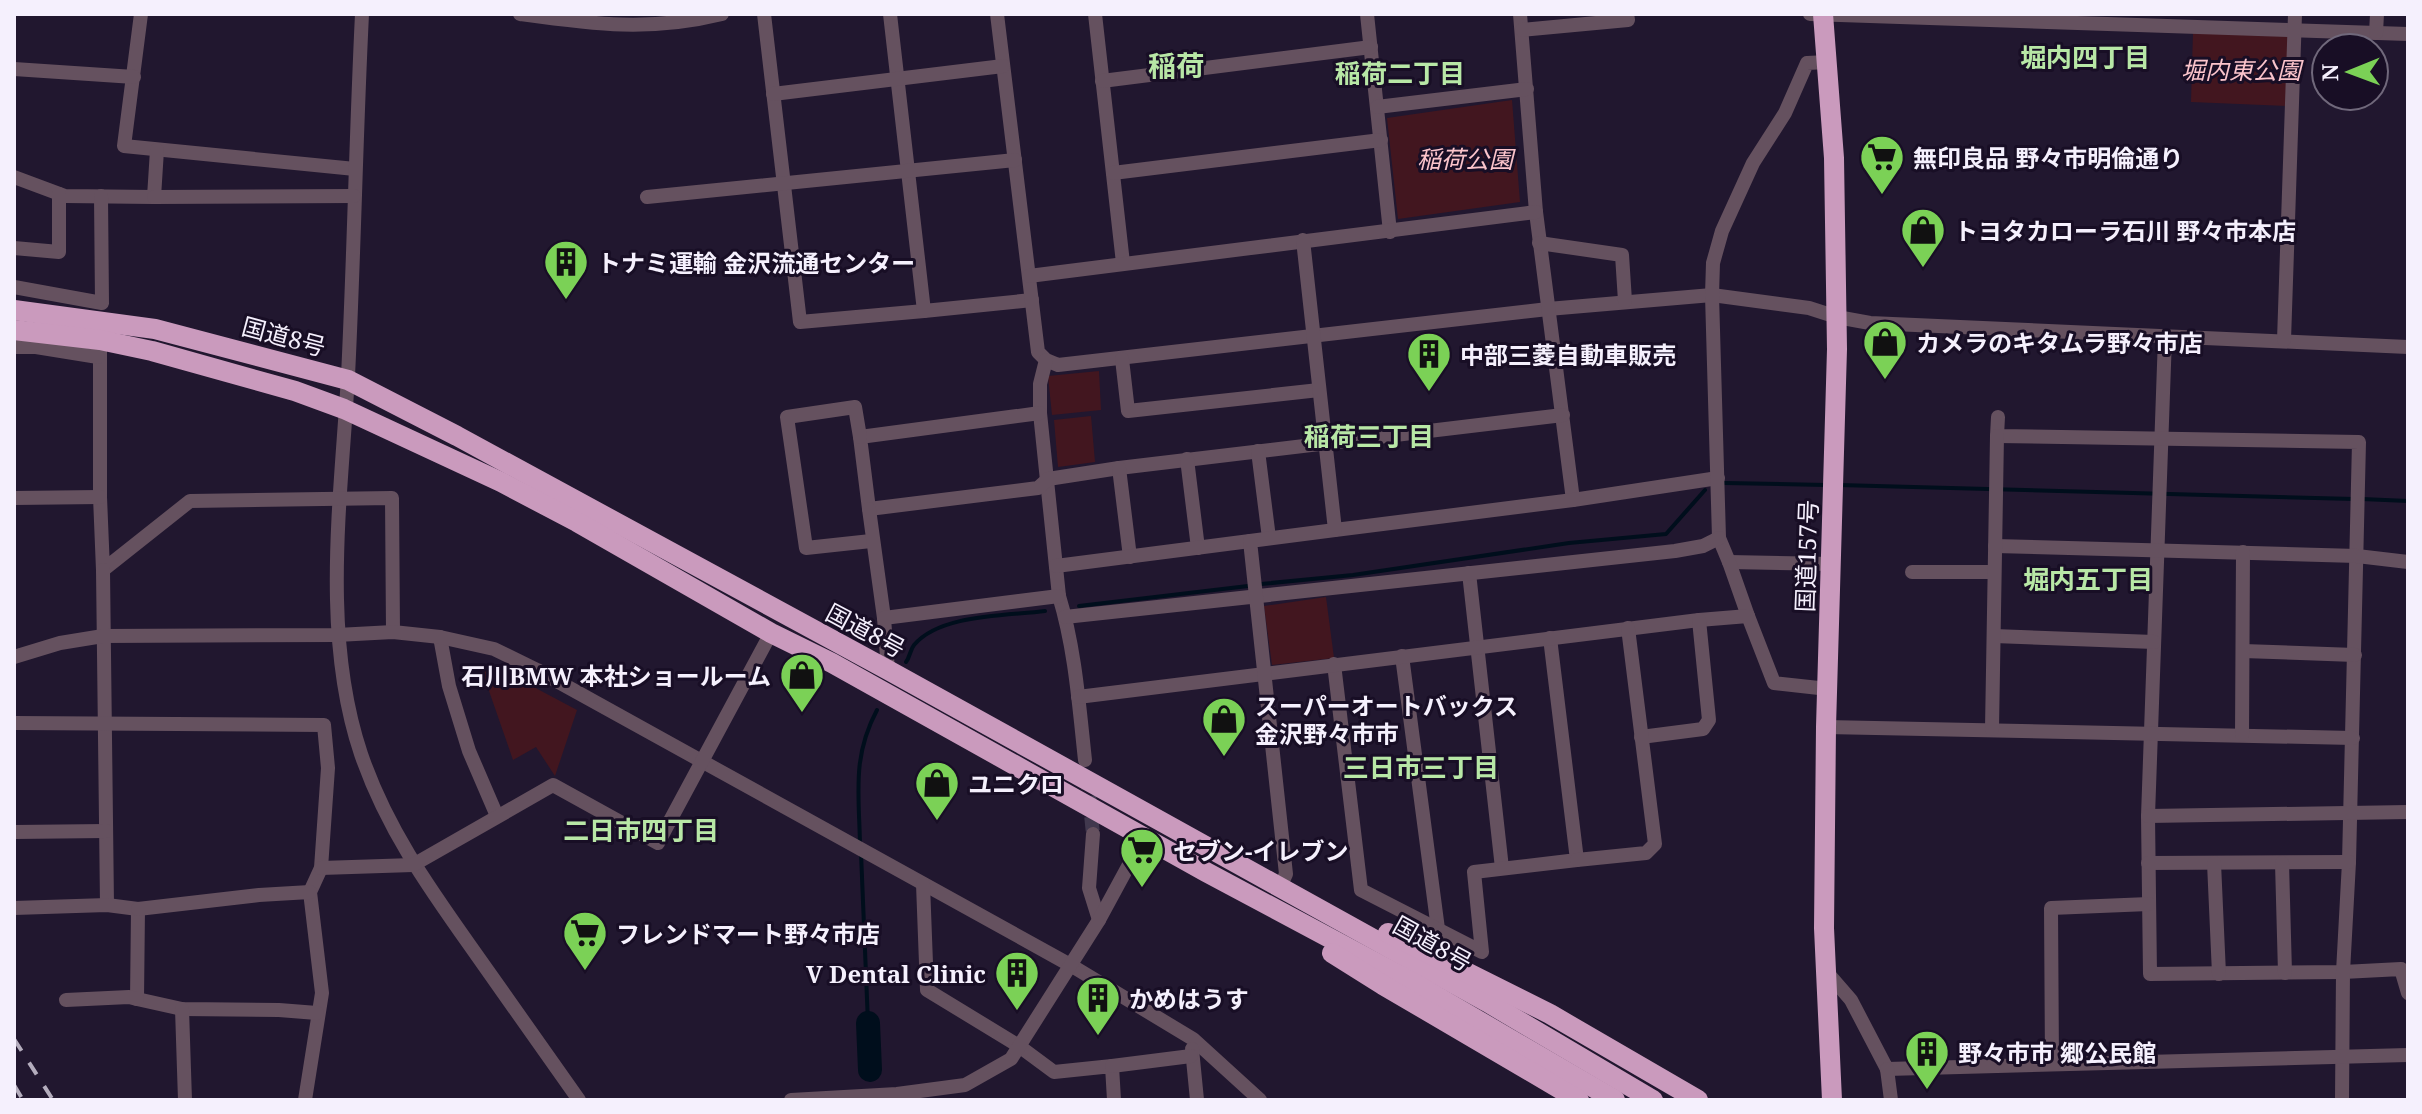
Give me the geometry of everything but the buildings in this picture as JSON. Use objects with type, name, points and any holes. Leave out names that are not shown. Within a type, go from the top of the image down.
[{"type":"highway","name":"国道157号","points":[[1819,15],[1827,62],[1834,158],[1837,317],[1826,727],[1825,970],[1832,1100]]},
{"type":"highway","name":"国道8号","points":[[14,310],[101,330],[295,391],[344,409],[539,502],[771,633],[832,663],[1206,872],[1412,982],[1594,1087],[1653,1100]]},
{"type":"highway","name":"国道8号","points":[[14,330],[155,329],[348,380],[471,443],[888,670],[1286,891],[1615,1100]]},
{"type":"highway","points":[[1286,891],[1386,932],[1550,1014],[1690,1098]]},
{"type":"street","points":[[141,14],[124,146],[355,169]]},
{"type":"street","points":[[362,14],[348,380],[340,498],[337,635],[346,698],[361,754],[389,822],[413,865],[579,1100]]},
{"type":"street","points":[[520,14],[646,26],[695,21],[722,14]]},
{"type":"street","points":[[764,14],[800,322],[1032,300]]},
{"type":"street","points":[[890,14],[924,311]]},
{"type":"street","points":[[997,14],[1038,352],[1058,365],[1548,309],[1712,295],[1809,308],[1870,323],[2408,347]]},
{"type":"street","points":[[1095,14],[1123,263]]},
{"type":"street","points":[[1367,14],[1390,232]]},
{"type":"street","points":[[1520,14],[1539,243],[1573,500]]},
{"type":"street","points":[[1522,30],[1628,20],[1627,14]]},
{"type":"street","points":[[2284,340],[2295,14]]},
{"type":"street","points":[[1819,15],[2148,19],[2349,32]]},
{"type":"street","points":[[1102,81],[1371,47]]},
{"type":"street","points":[[1827,62],[1807,63],[1785,113],[1753,163],[1722,231],[1713,263],[1712,295],[1719,538],[1774,683],[1828,689]]},
{"type":"street","points":[[773,94],[1003,66]]},
{"type":"street","points":[[14,69],[134,77]]},
{"type":"street","points":[[1377,107],[1527,89]]},
{"type":"street","points":[[1113,173],[1381,140]]},
{"type":"street","points":[[154,197],[157,150]]},
{"type":"street","points":[[647,197],[1015,160]]},
{"type":"street","points":[[14,177],[65,196],[354,196]]},
{"type":"street","points":[[14,248],[59,252],[59,194]]},
{"type":"street","points":[[101,196],[100,497],[107,905]]},
{"type":"street","points":[[1029,276],[1536,212]]},
{"type":"street","points":[[1303,240],[1335,530]]},
{"type":"street","points":[[1539,243],[1622,255],[1625,301]]},
{"type":"street","points":[[14,287],[101,330]]},
{"type":"street","points":[[14,347],[36,347],[101,330]]},
{"type":"street","points":[[2165,337],[2148,816],[2150,974],[2401,969],[2408,993]]},
{"type":"street","points":[[1122,359],[1128,411],[1319,390]]},
{"type":"street","points":[[1046,360],[1040,384],[1040,413],[1059,596],[1078,697],[1085,760]]},
{"type":"street","points":[[871,541],[806,548],[787,417],[855,407],[884,618],[888,670]]},
{"type":"street","points":[[860,437],[1040,413]]},
{"type":"street","points":[[869,509],[1038,488],[1048,479],[1119,468],[1563,415]]},
{"type":"street","points":[[1992,729],[1998,417]]},
{"type":"street","points":[[1997,436],[2359,442],[2342,1100]]},
{"type":"street","points":[[1258,451],[1269,538]]},
{"type":"street","points":[[1187,459],[1198,548]]},
{"type":"street","points":[[1119,468],[1130,557]]},
{"type":"street","points":[[1056,566],[1573,500],[1718,478]]},
{"type":"street","points":[[14,498],[100,497]]},
{"type":"street","points":[[103,570],[190,501],[392,498],[393,632]]},
{"type":"street","points":[[1065,617],[1675,551],[1703,546],[1719,538]]},
{"type":"street","points":[[1250,541],[1286,891]]},
{"type":"street","points":[[1995,546],[2357,556],[2408,562]]},
{"type":"street","points":[[2242,735],[2243,552]]},
{"type":"street","points":[[1729,562],[1831,564]]},
{"type":"street","points":[[1912,572],[1994,572]]},
{"type":"street","points":[[1469,573],[1502,868]]},
{"type":"street","points":[[884,618],[1059,596]]},
{"type":"street","points":[[1078,697],[1477,646],[1748,616]]},
{"type":"street","points":[[1641,737],[1703,729],[1709,720],[1699,620]]},
{"type":"street","points":[[1334,664],[1361,890],[1482,952],[1474,872],[1646,853],[1655,844],[1628,628]]},
{"type":"street","points":[[14,657],[60,643],[103,636],[393,632],[440,637],[494,649],[1072,966],[1193,1039],[1260,1100]]},
{"type":"street","points":[[321,868],[413,865],[553,785],[658,843],[771,633]]},
{"type":"street","points":[[1994,636],[2154,642]]},
{"type":"street","points":[[440,637],[449,686],[469,751],[497,816]]},
{"type":"street","points":[[1550,638],[1577,860]]},
{"type":"street","points":[[2243,651],[2355,655]]},
{"type":"street","points":[[1402,656],[1438,929]]},
{"type":"street","points":[[14,723],[324,725],[328,768],[321,868],[310,892],[322,993],[305,1100]]},
{"type":"street","points":[[1826,727],[2353,738]]},
{"type":"street","points":[[2148,816],[2408,812]]},
{"type":"street","points":[[14,832],[106,831]]},
{"type":"street","points":[[1093,834],[1089,888],[1099,920]]},
{"type":"street","points":[[791,1100],[901,1096],[965,1085],[1011,1059],[1072,966],[1144,837]]},
{"type":"street","points":[[2148,863],[2349,862]]},
{"type":"street","points":[[2214,863],[2219,974]]},
{"type":"street","points":[[2282,863],[2285,973]]},
{"type":"street","points":[[923,884],[927,990],[1019,1046],[1054,1072],[1191,1056]]},
{"type":"street","points":[[14,908],[107,905],[138,909],[310,892]]},
{"type":"street","points":[[2052,1064],[2051,908],[2149,904]]},
{"type":"street","points":[[137,999],[138,909]]},
{"type":"street","points":[[1825,970],[1851,1000],[1887,1069],[1891,1100]]},
{"type":"street","points":[[66,1000],[129,997],[182,1009],[317,1013]]},
{"type":"street","points":[[182,1009],[185,1100]]},
{"type":"street","points":[[1193,1039],[1191,1056],[1197,1100]]},
{"type":"street","points":[[1887,1069],[2408,1055]]},
{"type":"street","points":[[1112,1066],[1114,1100]]},
{"type":"green space","name":"堀内東公園","points":[[2193,32],[2290,35],[2287,106],[2191,102]]},
{"type":"green space","name":"稲荷公園","points":[[1512,100],[1520,202],[1398,219],[1387,118]]},
{"type":"green space","points":[[1099,371],[1101,410],[1052,415],[1048,376]]},
{"type":"green space","points":[[1091,416],[1095,462],[1058,467],[1054,420]]},
{"type":"green space","points":[[1326,597],[1334,658],[1272,665],[1264,606]]},
{"type":"green space","points":[[480,665],[513,676],[577,710],[555,776],[536,747],[513,760]]},
{"type":"waterway","points":[[1725,483],[1826,485]]},
{"type":"waterway","points":[[1839,485],[2354,499]]},
{"type":"waterway","points":[[1261,584],[1353,575],[1569,543],[1666,534],[1705,490]]},
{"type":"waterway","points":[[2362,499],[2408,501]]},
{"type":"waterway","points":[[1079,606],[1248,586]]},
{"type":"waterway","points":[[906,662],[914,645],[940,627],[975,618],[1045,611]]},
{"type":"waterway","points":[[860,844],[860,760],[877,710]]},
{"type":"waterway","points":[[861,853],[868,1023]]},
{"type":"waterway","points":[[868,1023],[870,1070]]},
{"type":"tunnel","points":[[1087,775],[1093,834]]},
{"type":"railway","points":[[14,1039],[53,1100]]},
{"type":"railway","points":[[14,1085],[23,1100]]},
{"type":"place","name":"無印良品 野々市明倫通り","points":[[1882,196]]},
{"type":"place","name":"トヨタカローラ石川 野々市本店","points":[[1923,269]]},
{"type":"place","name":"トナミ運輸 金沢流通センター","points":[[566,301]]},
{"type":"place","name":"カメラのキタムラ野々市店","points":[[1885,381]]},
{"type":"place","name":"中部三菱自動車販売","points":[[1429,393]]},
{"type":"place","name":"石川BMW 本社ショールーム","points":[[802,714]]},
{"type":"place","name":"スーパーオートバックス 金沢野々市市","points":[[1224,758]]},
{"type":"place","name":"ユニクロ","points":[[937,822]]},
{"type":"place","name":"セブン-イレブン","points":[[1142,889]]},
{"type":"place","name":"フレンドマート野々市店","points":[[585,972]]},
{"type":"place","name":"V Dental Clinic","points":[[1017,1012]]},
{"type":"place","name":"かめはうす","points":[[1098,1037]]},
{"type":"place","name":"野々市市 郷公民館","points":[[1927,1091]]},
{"type":"district","name":"堀内四丁目","points":[[2085,57]]},
{"type":"district","name":"稲荷","points":[[1176,65]]},
{"type":"district","name":"稲荷二丁目","points":[[1400,73]]},
{"type":"district","name":"稲荷三丁目","points":[[1369,436]]},
{"type":"district","name":"堀内五丁目","points":[[2088,579]]},
{"type":"district","name":"三日市三丁目","points":[[1421,767]]},
{"type":"district","name":"二日市四丁目","points":[[641,830]]}]
